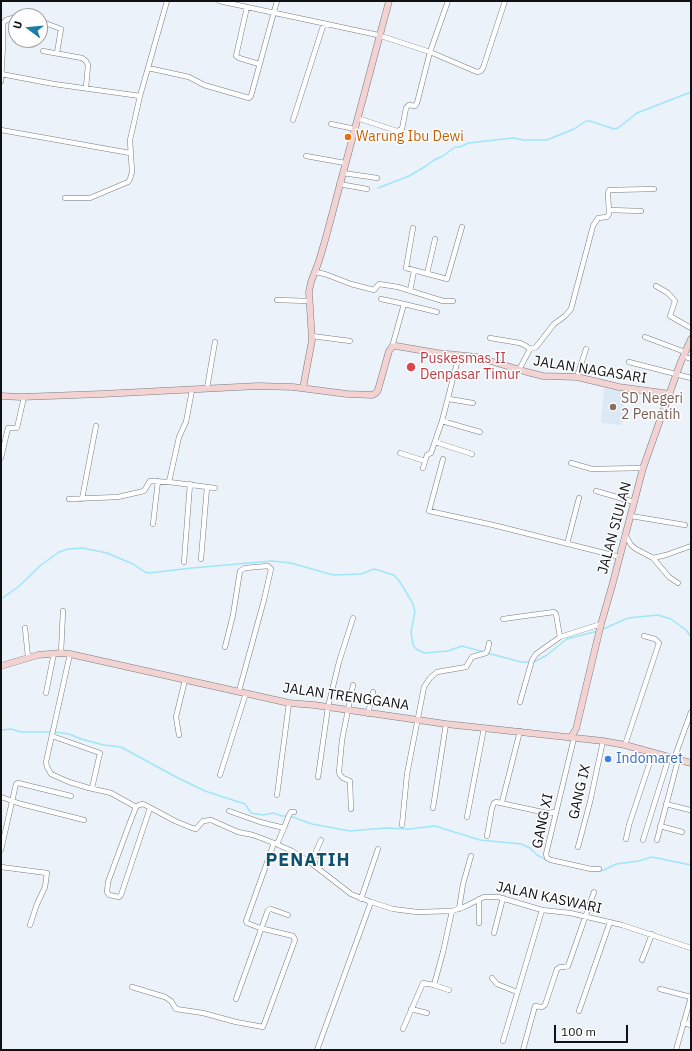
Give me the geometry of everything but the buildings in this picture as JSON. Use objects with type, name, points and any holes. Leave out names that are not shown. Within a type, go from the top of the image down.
[{"type":"street","points":[[65,198],[90,198],[128,182],[130,179],[132,172],[130,140],[140,96],[167,1]]},
{"type":"street","points":[[219,1],[378,35],[430,52],[478,72],[481,71],[505,1]]},
{"type":"street","points":[[148,68],[189,77],[204,85],[249,98],[251,96],[277,1]]},
{"type":"street","points":[[303,388],[312,336],[309,301],[311,282],[343,173],[388,1]]},
{"type":"street","points":[[358,118],[397,131],[402,130],[406,108],[409,105],[415,106],[417,103],[430,52],[448,1]]},
{"type":"street","points":[[247,7],[236,56],[259,64]]},
{"type":"street","points":[[1,81],[3,27],[4,21],[8,19]]},
{"type":"street","points":[[48,24],[61,29],[57,53]]},
{"type":"street","points":[[293,120],[324,24]]},
{"type":"street","points":[[43,51],[82,58],[86,61],[88,65],[86,88]]},
{"type":"street","points":[[1,74],[140,96]]},
{"type":"street","points":[[331,124],[355,129]]},
{"type":"street","points":[[1,130],[130,153]]},
{"type":"street","points":[[306,156],[345,163]]},
{"type":"street","points":[[343,173],[377,178]]},
{"type":"street","points":[[339,184],[367,189]]},
{"type":"street","points":[[519,370],[530,349],[536,347],[554,324],[565,316],[571,309],[593,226],[598,218],[608,216],[609,190],[654,189]]},
{"type":"street","points":[[609,210],[641,211]]},
{"type":"street","points":[[413,228],[406,268],[447,279],[462,227]]},
{"type":"street","points":[[427,274],[435,239]]},
{"type":"street","points":[[410,291],[414,271]]},
{"type":"street","points":[[315,272],[330,275],[351,284],[374,290],[379,284],[410,291],[442,301],[453,301]]},
{"type":"street","points":[[656,286],[668,293],[675,301],[670,316],[691,328]]},
{"type":"street","points":[[381,299],[437,312]]},
{"type":"street","points":[[277,300],[309,301]]},
{"type":"street","points":[[1,396],[24,397],[258,386],[303,388],[347,394],[374,394],[378,390],[404,304]]},
{"type":"street","points":[[312,336],[350,340]]},
{"type":"street","points":[[645,337],[684,354],[691,359]]},
{"type":"street","points":[[490,338],[520,343],[530,349]]},
{"type":"street","name":"JALAN SIULAN","points":[[574,738],[599,631],[621,555],[643,468],[684,354],[691,339]]},
{"type":"street","points":[[207,388],[215,342]]},
{"type":"street","name":"JALAN NAGASARI","points":[[392,347],[396,346],[437,353],[483,358],[543,376],[577,377],[619,387],[670,394]]},
{"type":"street","points":[[577,377],[586,349]]},
{"type":"street","points":[[423,468],[427,455],[431,453],[442,421],[449,399],[459,355]]},
{"type":"street","points":[[629,362],[691,378]]},
{"type":"street","points":[[169,482],[178,437],[186,422],[192,390]]},
{"type":"street","points":[[1,458],[8,428],[18,428],[24,397]]},
{"type":"street","points":[[449,399],[473,403]]},
{"type":"street","points":[[442,421],[480,432]]},
{"type":"street","points":[[82,499],[96,426]]},
{"type":"street","points":[[435,442],[472,454]]},
{"type":"street","points":[[400,453],[425,461]]},
{"type":"street","points":[[443,459],[429,511],[493,525],[567,544],[621,555]]},
{"type":"street","points":[[571,463],[592,469],[643,468]]},
{"type":"street","points":[[69,499],[118,496],[144,491],[150,481],[190,484],[215,488]]},
{"type":"street","points":[[153,524],[158,481]]},
{"type":"street","points":[[184,562],[190,484]]},
{"type":"street","points":[[201,559],[207,487]]},
{"type":"street","points":[[596,491],[634,502]]},
{"type":"street","points":[[567,544],[579,498]]},
{"type":"street","points":[[630,516],[684,525]]},
{"type":"street","points":[[625,538],[636,549],[653,558],[669,577],[678,583]]},
{"type":"street","points":[[653,558],[691,546]]},
{"type":"street","points":[[225,647],[233,615],[240,571],[245,568],[268,566],[270,569],[265,592],[239,691]]},
{"type":"street","points":[[46,693],[57,653],[63,611]]},
{"type":"street","points":[[503,619],[554,612],[556,614],[560,637]]},
{"type":"street","points":[[318,777],[328,707],[339,662],[354,618]]},
{"type":"street","points":[[520,702],[530,663],[536,654],[560,637],[601,624]]},
{"type":"street","points":[[25,628],[28,657]]},
{"type":"street","points":[[625,745],[659,643],[655,639],[644,636]]},
{"type":"street","points":[[402,825],[407,774],[422,691],[430,678],[440,671],[466,667],[472,657],[486,654],[489,643]]},
{"type":"street","name":"JALAN TRENGGANA","points":[[1,666],[28,657],[57,653],[70,654],[289,703],[328,707],[368,714],[417,719],[446,724],[603,741],[625,745],[691,763]]},
{"type":"street","points":[[70,654],[46,762],[49,772],[70,782],[111,793],[136,807]]},
{"type":"street","points":[[179,735],[176,720],[185,680]]},
{"type":"street","points":[[351,809],[350,781],[343,778],[339,772],[342,740],[353,685]]},
{"type":"street","points":[[368,714],[373,692]]},
{"type":"street","points":[[220,774],[246,693]]},
{"type":"street","points":[[277,795],[289,703]]},
{"type":"street","points":[[643,840],[691,712]]},
{"type":"street","points":[[433,808],[446,724]]},
{"type":"street","points":[[467,817],[484,728]]},
{"type":"street","points":[[502,802],[520,731]]},
{"type":"street","points":[[52,736],[100,753],[92,788]]},
{"type":"street","name":"GANG XI","points":[[574,738],[546,850],[547,858],[554,861],[591,869],[599,869]]},
{"type":"street","name":"GANG IX","points":[[578,847],[590,802],[603,741]]},
{"type":"street","points":[[626,839],[631,818],[653,753]]},
{"type":"street","points":[[657,840],[666,804],[674,758]]},
{"type":"street","points":[[1,850],[16,784],[18,783],[71,796]]},
{"type":"street","points":[[1,797],[84,820]]},
{"type":"street","points":[[487,836],[492,805],[496,802],[502,802],[547,813],[555,812]]},
{"type":"street","points":[[142,804],[150,808],[121,895],[119,897],[109,894],[107,892],[108,882],[136,807],[142,804]]},
{"type":"street","points":[[666,804],[690,810]]},
{"type":"street","name":"JALAN KASWARI","points":[[150,808],[175,821],[195,829],[203,821],[211,820],[238,832],[253,835],[275,843],[292,851],[311,863],[346,891],[361,899],[399,910],[417,912],[452,911],[488,896],[503,898],[542,910],[570,913],[610,922],[652,934],[691,948]]},
{"type":"street","points":[[229,811],[260,822],[284,828]]},
{"type":"street","points":[[132,987],[165,997],[172,1001],[176,1009],[203,1013],[236,1022],[263,1027],[295,940],[293,936],[260,928],[247,923],[246,919],[275,843],[284,828],[289,815],[294,812]]},
{"type":"street","points":[[660,826],[682,832]]},
{"type":"street","points":[[311,863],[321,840]]},
{"type":"street","points":[[361,899],[378,849]]},
{"type":"street","points":[[459,909],[463,884],[471,856]]},
{"type":"street","points":[[318,869],[321,858]]},
{"type":"street","points":[[1,867],[47,873],[45,887],[30,925]]},
{"type":"street","points":[[522,1050],[535,1006],[542,1007],[545,1005],[557,969],[568,966],[594,892]]},
{"type":"street","points":[[494,933],[503,898]]},
{"type":"street","points":[[479,899],[479,923]]},
{"type":"street","points":[[317,1050],[371,902]]},
{"type":"street","points":[[236,998],[260,928],[269,909],[288,915]]},
{"type":"street","points":[[503,1041],[542,910]]},
{"type":"street","points":[[434,985],[452,911]]},
{"type":"street","points":[[579,1011],[610,922]]},
{"type":"street","points":[[642,960],[652,934]]},
{"type":"street","points":[[492,978],[497,984],[517,992]]},
{"type":"street","points":[[402,1029],[423,983],[449,990]]},
{"type":"street","points":[[660,989],[691,997],[676,1050]]},
{"type":"street","points":[[411,1009],[427,1013]]},
{"type":"street","points":[[683,1023],[691,1025]]},
{"type":"shaded area","name":"SD Negeri 2 Penatih","points":[[604,388],[625,392],[622,425],[601,423]]},
{"type":"waterway","points":[[378,188],[409,176],[443,156],[455,147],[460,147],[468,143],[513,138],[523,140],[547,140],[574,129],[586,121],[614,129],[618,128],[637,113],[691,92]]},
{"type":"waterway","points":[[1,599],[18,587],[41,565],[59,552],[68,549],[83,548],[107,553],[133,564],[149,573],[272,561],[291,563],[333,575],[361,574],[374,569],[394,575],[412,602],[415,611],[411,632],[413,645],[416,649],[424,653],[448,651],[462,646],[484,652]]},
{"type":"waterway","points":[[601,630],[628,618],[658,615],[671,619],[686,630],[691,637]]},
{"type":"waterway","points":[[487,653],[521,662],[534,662],[547,655],[567,639],[598,631]]},
{"type":"waterway","points":[[1,730],[12,729],[20,732],[51,732]]},
{"type":"waterway","points":[[54,732],[69,734],[104,745],[121,747],[205,791],[245,804],[251,813],[263,815],[273,813],[282,816],[290,816],[312,824],[350,831],[385,828],[409,829],[435,826],[480,840],[521,844],[530,848],[537,855],[551,862]]},
{"type":"waterway","points":[[600,871],[616,864],[639,861],[652,857],[691,865]]},
{"type":"place","name":"Warung Ibu Dewi","points":[[348,137]]},
{"type":"place","name":"Puskesmas II Denpasar Timur","points":[[411,367]]},
{"type":"place","name":"SD Negeri 2 Penatih","points":[[613,407]]},
{"type":"place","name":"Indomaret","points":[[608,759]]},
{"type":"district","name":"PENATIH","points":[[308,861]]}]
